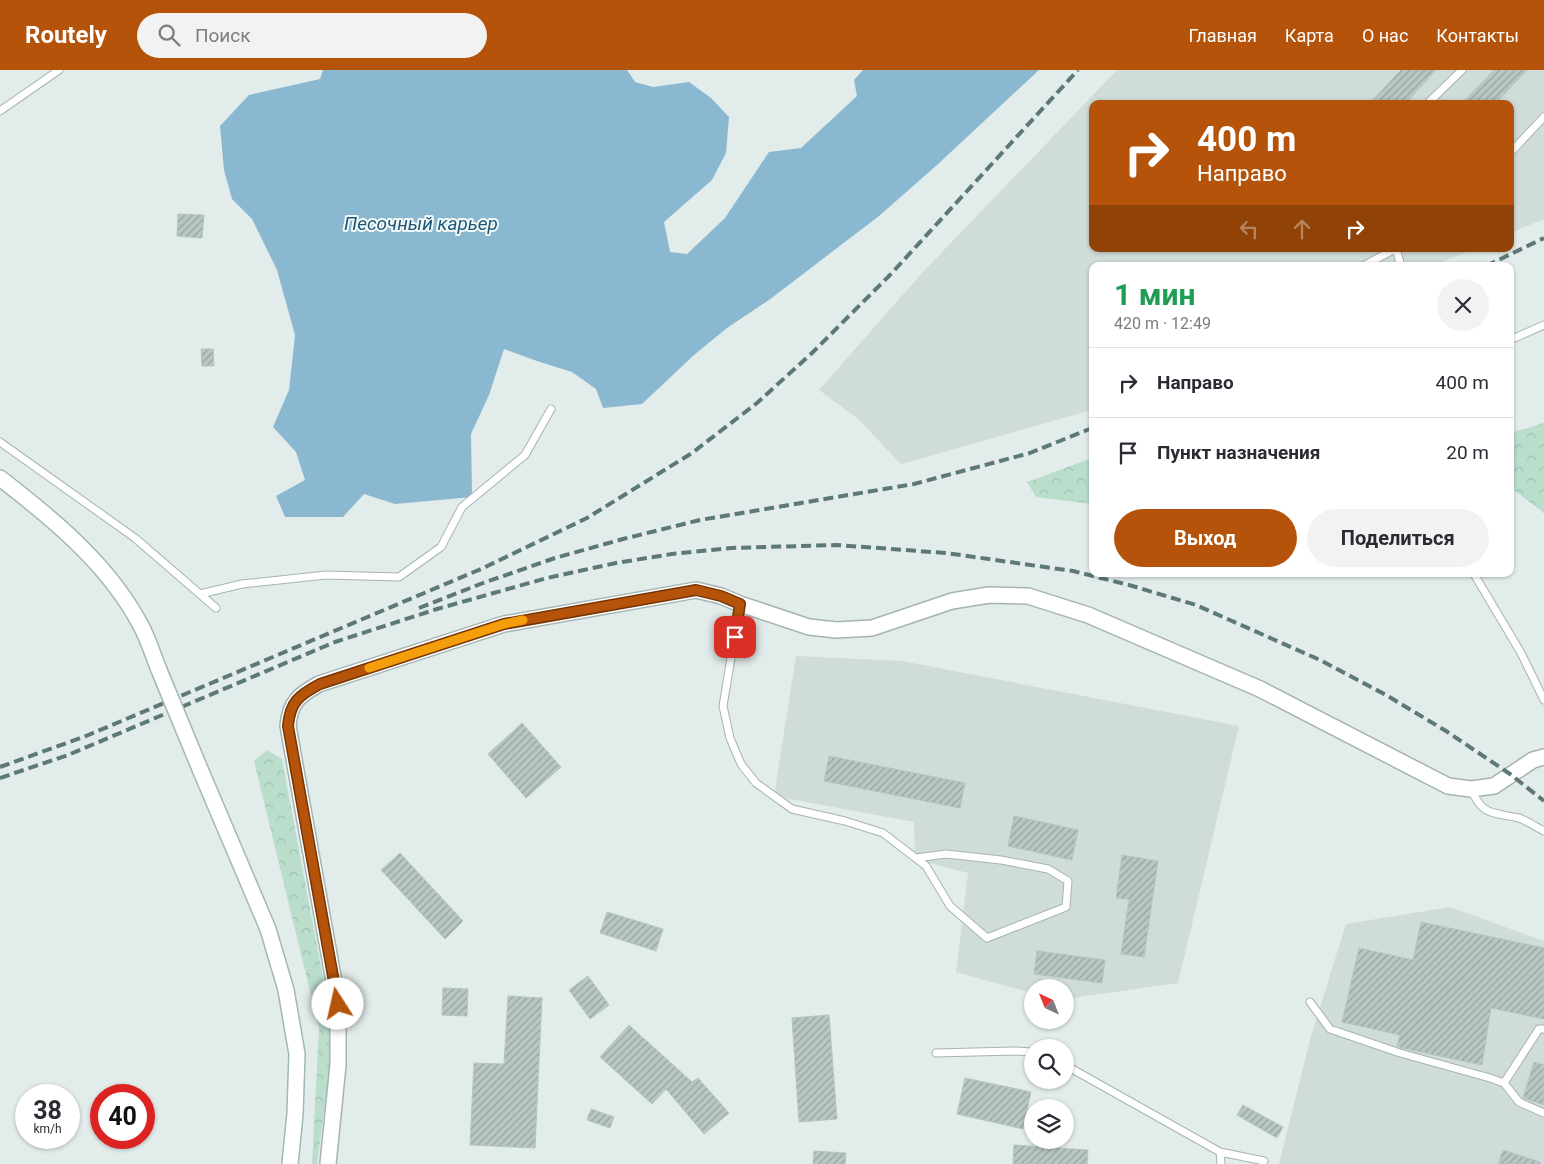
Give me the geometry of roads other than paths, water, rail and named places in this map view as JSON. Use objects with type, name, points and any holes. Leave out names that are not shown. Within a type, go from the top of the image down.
[{"type":"street","points":[[0,478],[74,540],[115,584],[141,624],[268,929],[286,990],[297,1054],[295,1114],[290,1164]]},
{"type":"street","points":[[328,1164],[338,1065],[338,1004],[288,726],[289,714],[293,703],[305,692],[320,684],[504,624],[696,590],[721,596],[809,627],[836,630],[872,628],[952,601],[989,595],[1028,596],[1088,615],[1260,689],[1448,786],[1471,789],[1494,786],[1533,760],[1544,757]]},
{"type":"lane","points":[[0,111],[59,70]]},
{"type":"lane","points":[[1431,100],[1462,70]]},
{"type":"lane","points":[[1514,149],[1544,117]]},
{"type":"lane","points":[[1371,262],[1390,252]]},
{"type":"lane","points":[[1514,338],[1544,325]]},
{"type":"lane","points":[[200,594],[242,584],[326,575],[399,577],[441,547],[462,507],[525,455],[551,410]]},
{"type":"lane","points":[[0,442],[135,538],[216,608]]},
{"type":"lane","points":[[1476,577],[1521,653],[1544,700]]},
{"type":"lane","points":[[740,604],[723,706],[730,738],[741,764],[756,783],[792,809],[845,821],[883,833],[926,866],[950,906],[987,938],[1066,907],[1068,881],[1048,869],[1001,860],[946,854],[916,858]]},
{"type":"lane","points":[[1471,789],[1477,802],[1489,813],[1521,819],[1544,831]]},
{"type":"lane","points":[[1310,1002],[1330,1029],[1400,1053],[1504,1083],[1520,1102],[1544,1113]]},
{"type":"lane","points":[[1504,1083],[1539,1029],[1544,1030]]},
{"type":"lane","points":[[936,1053],[1024,1052]]},
{"type":"lane","points":[[1074,1070],[1220,1152],[1264,1161]]},
{"type":"lane","points":[[1220,1152],[1221,1164]]},
{"type":"water","name":"Песочный карьер","points":[[323,70],[627,70],[635,82],[653,87],[689,82],[711,98],[729,117],[726,153],[712,180],[664,222],[670,252],[687,254],[725,218],[769,152],[801,148],[857,96],[854,80],[863,70],[1039,70],[879,216],[769,300],[727,328],[694,355],[642,404],[603,408],[596,389],[572,372],[504,349],[489,395],[471,434],[472,497],[395,504],[364,494],[343,517],[285,517],[276,496],[305,480],[296,452],[273,427],[289,390],[295,335],[277,270],[252,219],[232,199],[224,170],[220,126],[249,95],[320,79]]},
{"type":"railway","points":[[0,767],[86,736],[481,569],[587,518],[692,453],[757,403],[812,353],[890,275],[1078,70]]},
{"type":"railway","points":[[1494,262],[1544,238]]},
{"type":"railway","points":[[419,608],[555,558],[623,539],[700,520],[914,484],[1030,453],[1089,429]]},
{"type":"railway","points":[[0,778],[68,755],[335,642],[437,609],[547,578],[616,563],[672,554],[731,548],[837,545],[946,553],[1073,571],[1089,575]]},
{"type":"railway","points":[[1097,577],[1196,605],[1320,660],[1386,695],[1446,731],[1510,774],[1544,801]]}]
